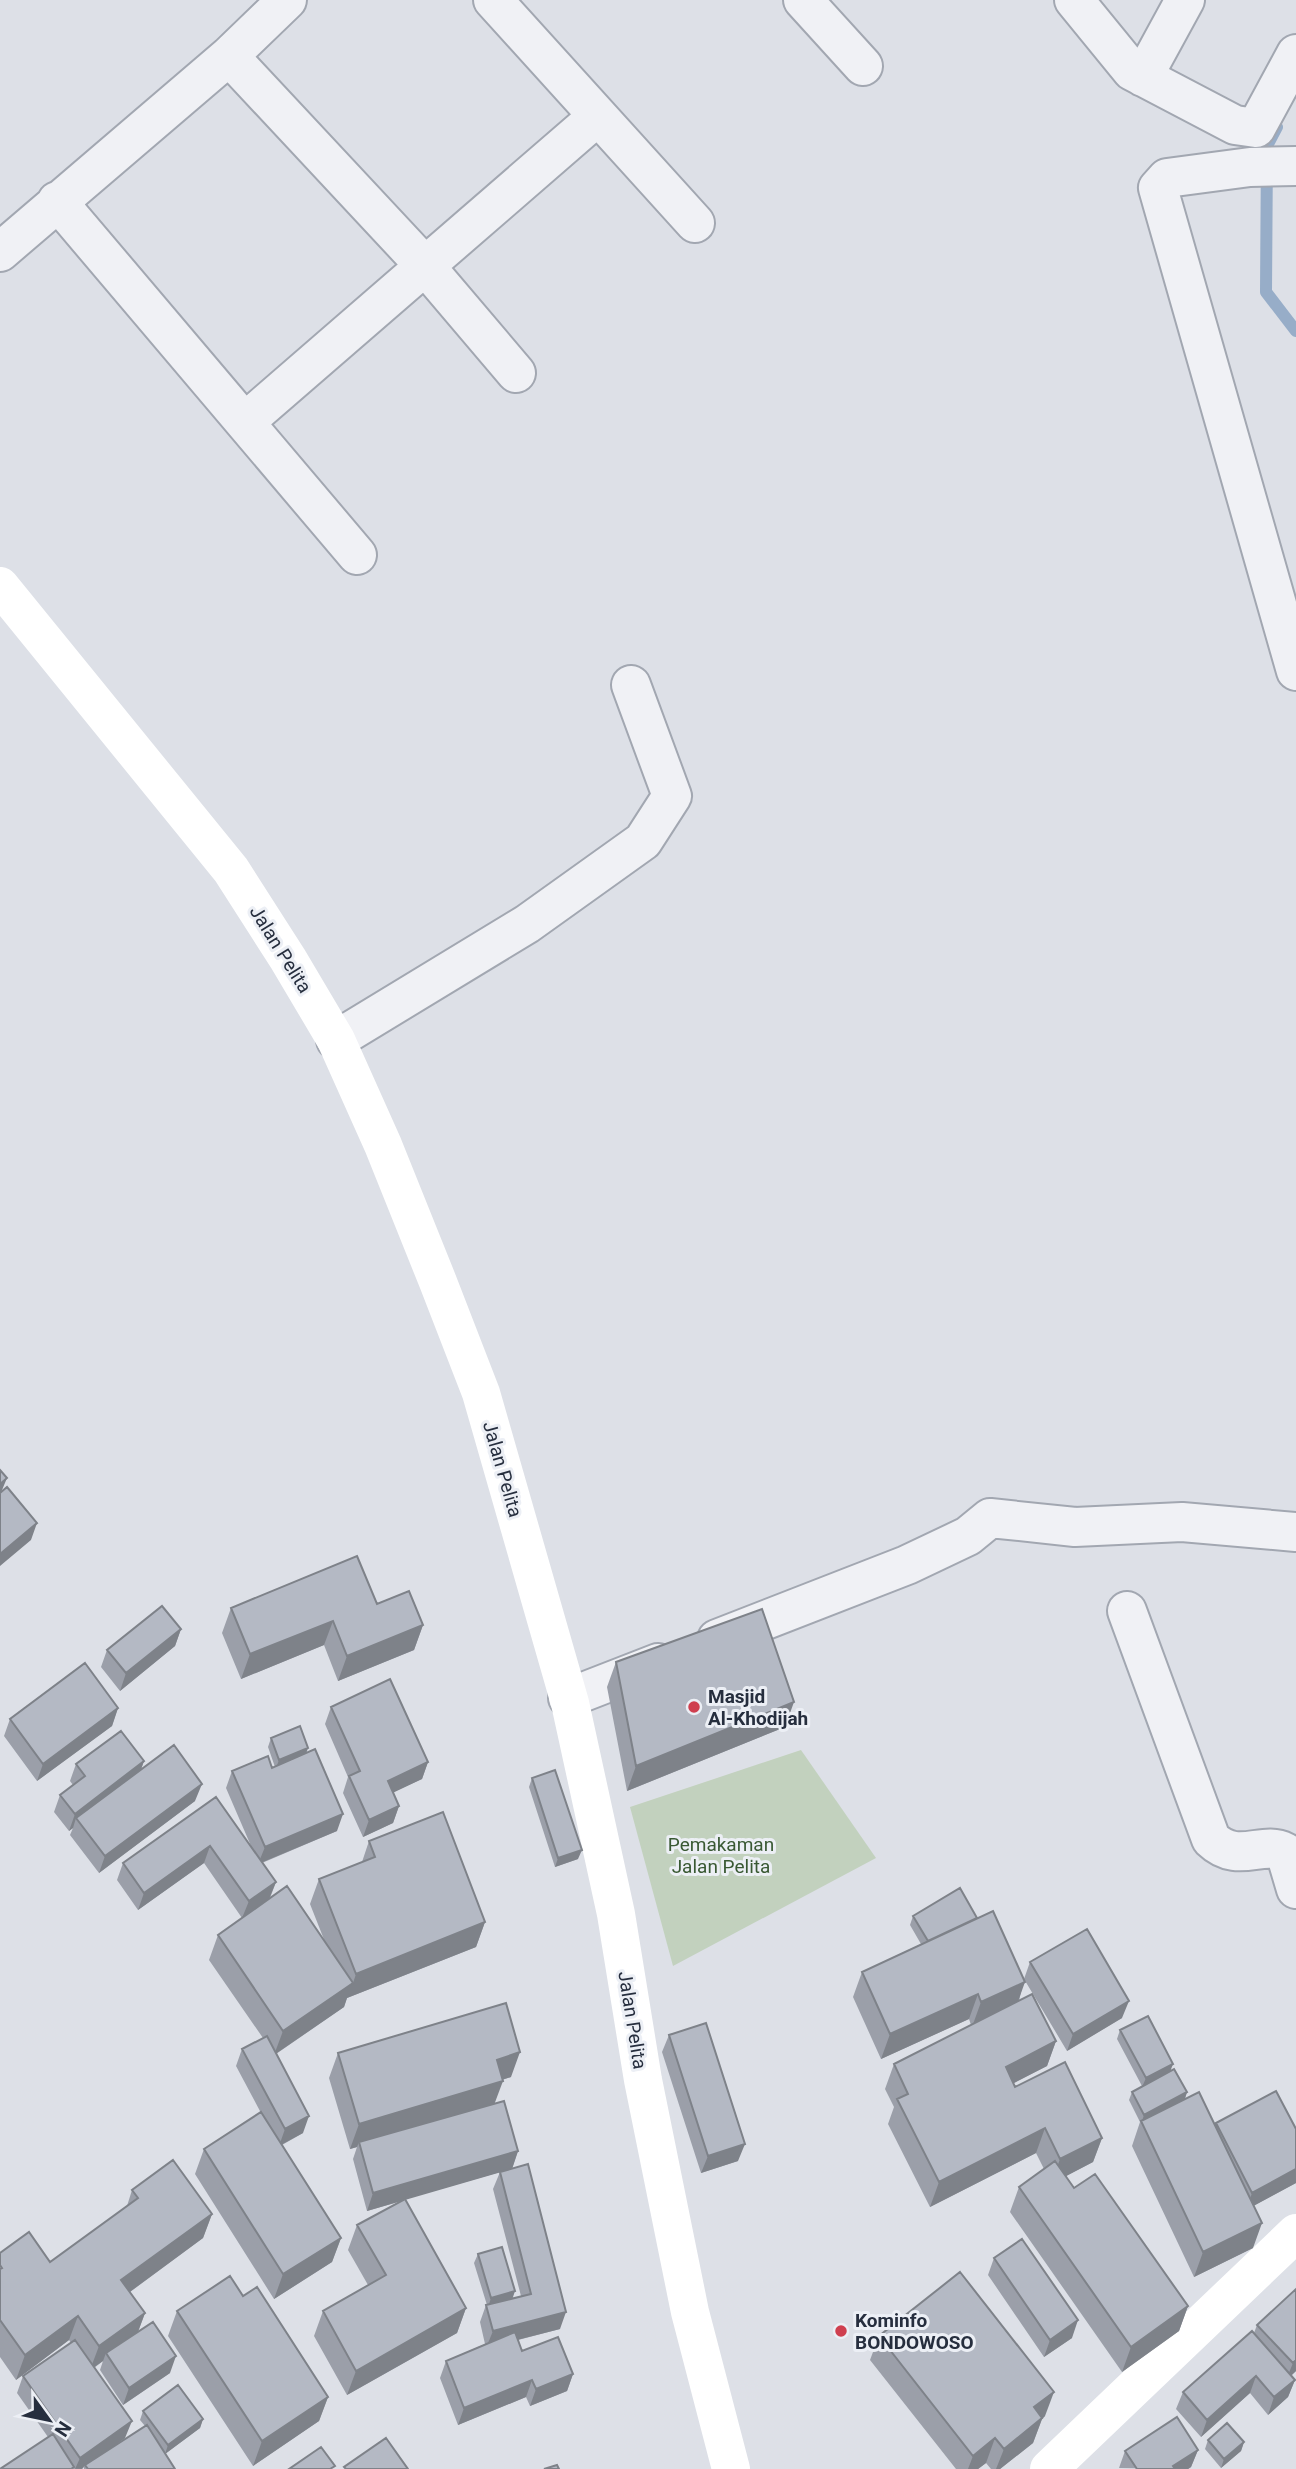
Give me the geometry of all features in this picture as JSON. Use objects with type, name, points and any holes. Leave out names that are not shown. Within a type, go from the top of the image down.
[{"type":"main road","name":"Jalan Pelita","points":[[0,586],[79,679],[231,870],[336,1040],[383,1145],[481,1393],[568,1698],[616,1914],[643,2080],[690,2312],[731,2469]]},
{"type":"main road","points":[[1049,2469],[1296,2233]]},
{"type":"street","points":[[0,252],[229,56],[287,0]]},
{"type":"street","points":[[493,0],[695,223]]},
{"type":"street","points":[[803,0],[863,66]]},
{"type":"street","points":[[1074,0],[1132,71],[1236,125],[1256,128],[1296,54]]},
{"type":"street","points":[[1143,77],[1185,0]]},
{"type":"street","points":[[229,56],[426,267],[516,373]]},
{"type":"street","points":[[245,422],[598,116]]},
{"type":"street","points":[[1296,166],[1250,167],[1167,178],[1158,188],[1296,671]]},
{"type":"street","points":[[57,201],[357,555]]},
{"type":"street","points":[[336,1040],[527,924],[643,841],[672,796],[631,685]]},
{"type":"street","points":[[568,1698],[907,1565],[968,1536],[990,1518],[1075,1527],[1182,1522],[1296,1532]]},
{"type":"street","points":[[1127,1611],[1211,1839],[1221,1848],[1249,1853],[1277,1848],[1285,1853],[1296,1889]]},
{"type":"green space","name":"Pemakaman Jalan Pelita","points":[[801,1750],[876,1858],[673,1966],[630,1807]]},
{"type":"building","points":[[0,1470],[7,1478],[0,1484]]},
{"type":"building","points":[[7,1487],[37,1523],[0,1554],[0,1493]]},
{"type":"building","points":[[357,1556],[377,1604],[409,1591],[423,1625],[347,1656],[333,1621],[250,1654],[231,1608]]},
{"type":"building","points":[[162,1606],[181,1629],[126,1673],[107,1650]]},
{"type":"building","name":"Masjid Al-Khodijah","points":[[762,1609],[794,1702],[636,1766],[616,1662]]},
{"type":"building","points":[[85,1663],[118,1708],[43,1764],[10,1719]]},
{"type":"building","points":[[390,1679],[428,1762],[388,1781],[399,1806],[369,1820],[349,1776],[360,1771],[331,1707]]},
{"type":"building","points":[[300,1726],[308,1748],[279,1760],[271,1738]]},
{"type":"building","points":[[121,1731],[144,1761],[75,1814],[60,1795],[85,1776],[76,1764]]},
{"type":"building","points":[[174,1745],[202,1784],[105,1856],[76,1818]]},
{"type":"building","points":[[315,1749],[343,1814],[265,1847],[232,1771],[268,1756],[272,1768]]},
{"type":"building","points":[[555,1770],[582,1850],[558,1858],[532,1778]]},
{"type":"building","points":[[216,1797],[276,1882],[249,1901],[210,1846],[144,1893],[123,1863]]},
{"type":"building","points":[[443,1812],[485,1922],[356,1974],[319,1879],[375,1857],[369,1841]]},
{"type":"building","points":[[287,1886],[353,1983],[283,2031],[218,1935]]},
{"type":"building","points":[[960,1888],[977,1918],[928,1941],[913,1916]]},
{"type":"building","points":[[993,1911],[1025,1982],[981,2002],[978,1994],[890,2034],[862,1972]]},
{"type":"building","points":[[1087,1929],[1129,2001],[1073,2034],[1030,1962]]},
{"type":"building","points":[[1032,1994],[1056,2041],[1006,2067],[1015,2087],[1065,2062],[1102,2138],[1060,2159],[1045,2128],[939,2182],[897,2099],[908,2094],[894,2064]]},
{"type":"building","points":[[506,2003],[520,2052],[497,2060],[503,2081],[359,2124],[338,2053]]},
{"type":"building","points":[[1148,2016],[1173,2064],[1146,2078],[1120,2030]]},
{"type":"building","points":[[706,2023],[745,2144],[708,2156],[669,2035]]},
{"type":"building","points":[[267,2036],[309,2116],[285,2129],[242,2049]]},
{"type":"building","points":[[1174,2069],[1187,2092],[1144,2115],[1132,2092]]},
{"type":"building","points":[[1276,2091],[1296,2129],[1296,2169],[1252,2193],[1216,2123]]},
{"type":"building","points":[[1199,2092],[1262,2223],[1203,2252],[1141,2121]]},
{"type":"building","points":[[504,2101],[518,2151],[373,2193],[359,2142]]},
{"type":"building","points":[[261,2112],[341,2238],[283,2274],[204,2149]]},
{"type":"building","points":[[173,2160],[212,2214],[121,2280],[145,2313],[99,2346],[78,2316],[25,2355],[0,2320],[0,2253],[29,2232],[50,2262],[138,2198],[132,2190]]},
{"type":"building","points":[[1055,2161],[1074,2188],[1095,2174],[1188,2306],[1131,2347],[1019,2187]]},
{"type":"building","points":[[528,2164],[566,2312],[493,2331],[486,2305],[531,2294],[500,2172]]},
{"type":"building","points":[[405,2199],[466,2308],[356,2371],[323,2311],[386,2275],[357,2225]]},
{"type":"building","points":[[1022,2239],[1078,2320],[1050,2340],[994,2258]]},
{"type":"building","points":[[502,2247],[515,2291],[491,2298],[478,2254]]},
{"type":"building","points":[[960,2272],[1054,2392],[1034,2407],[1042,2418],[1004,2449],[995,2438],[973,2456],[879,2336]]},
{"type":"building","points":[[230,2276],[243,2296],[257,2287],[328,2397],[262,2441],[177,2311]]},
{"type":"building","points":[[1296,2289],[1296,2360],[1293,2363],[1257,2325]]},
{"type":"building","points":[[153,2322],[176,2356],[129,2388],[106,2353]]},
{"type":"building","points":[[1252,2331],[1295,2380],[1274,2397],[1256,2376],[1207,2420],[1183,2392]]},
{"type":"building","points":[[515,2332],[522,2351],[558,2337],[573,2374],[536,2389],[532,2380],[464,2408],[446,2361]]},
{"type":"building","points":[[75,2340],[132,2421],[80,2458],[23,2376]]},
{"type":"building","points":[[178,2385],[203,2419],[168,2445],[143,2411]]},
{"type":"building","points":[[1177,2417],[1198,2450],[1173,2466],[1175,2469],[1137,2469],[1125,2451]]},
{"type":"building","points":[[1227,2423],[1244,2442],[1224,2459],[1208,2440]]},
{"type":"building","points":[[147,2425],[175,2469],[88,2469],[85,2465]]},
{"type":"building","points":[[53,2434],[74,2467],[71,2469],[0,2469]]},
{"type":"building","points":[[386,2438],[408,2469],[344,2467]]},
{"type":"building","points":[[321,2447],[335,2466],[330,2469],[289,2469]]},
{"type":"waterway","points":[[1277,127],[1267,146],[1266,292],[1296,331]]},
{"type":"place","name":"Masjid Al-Khodijah","points":[[694,1707]]},
{"type":"place","name":"Kominfo BONDOWOSO","points":[[841,2331]]}]
